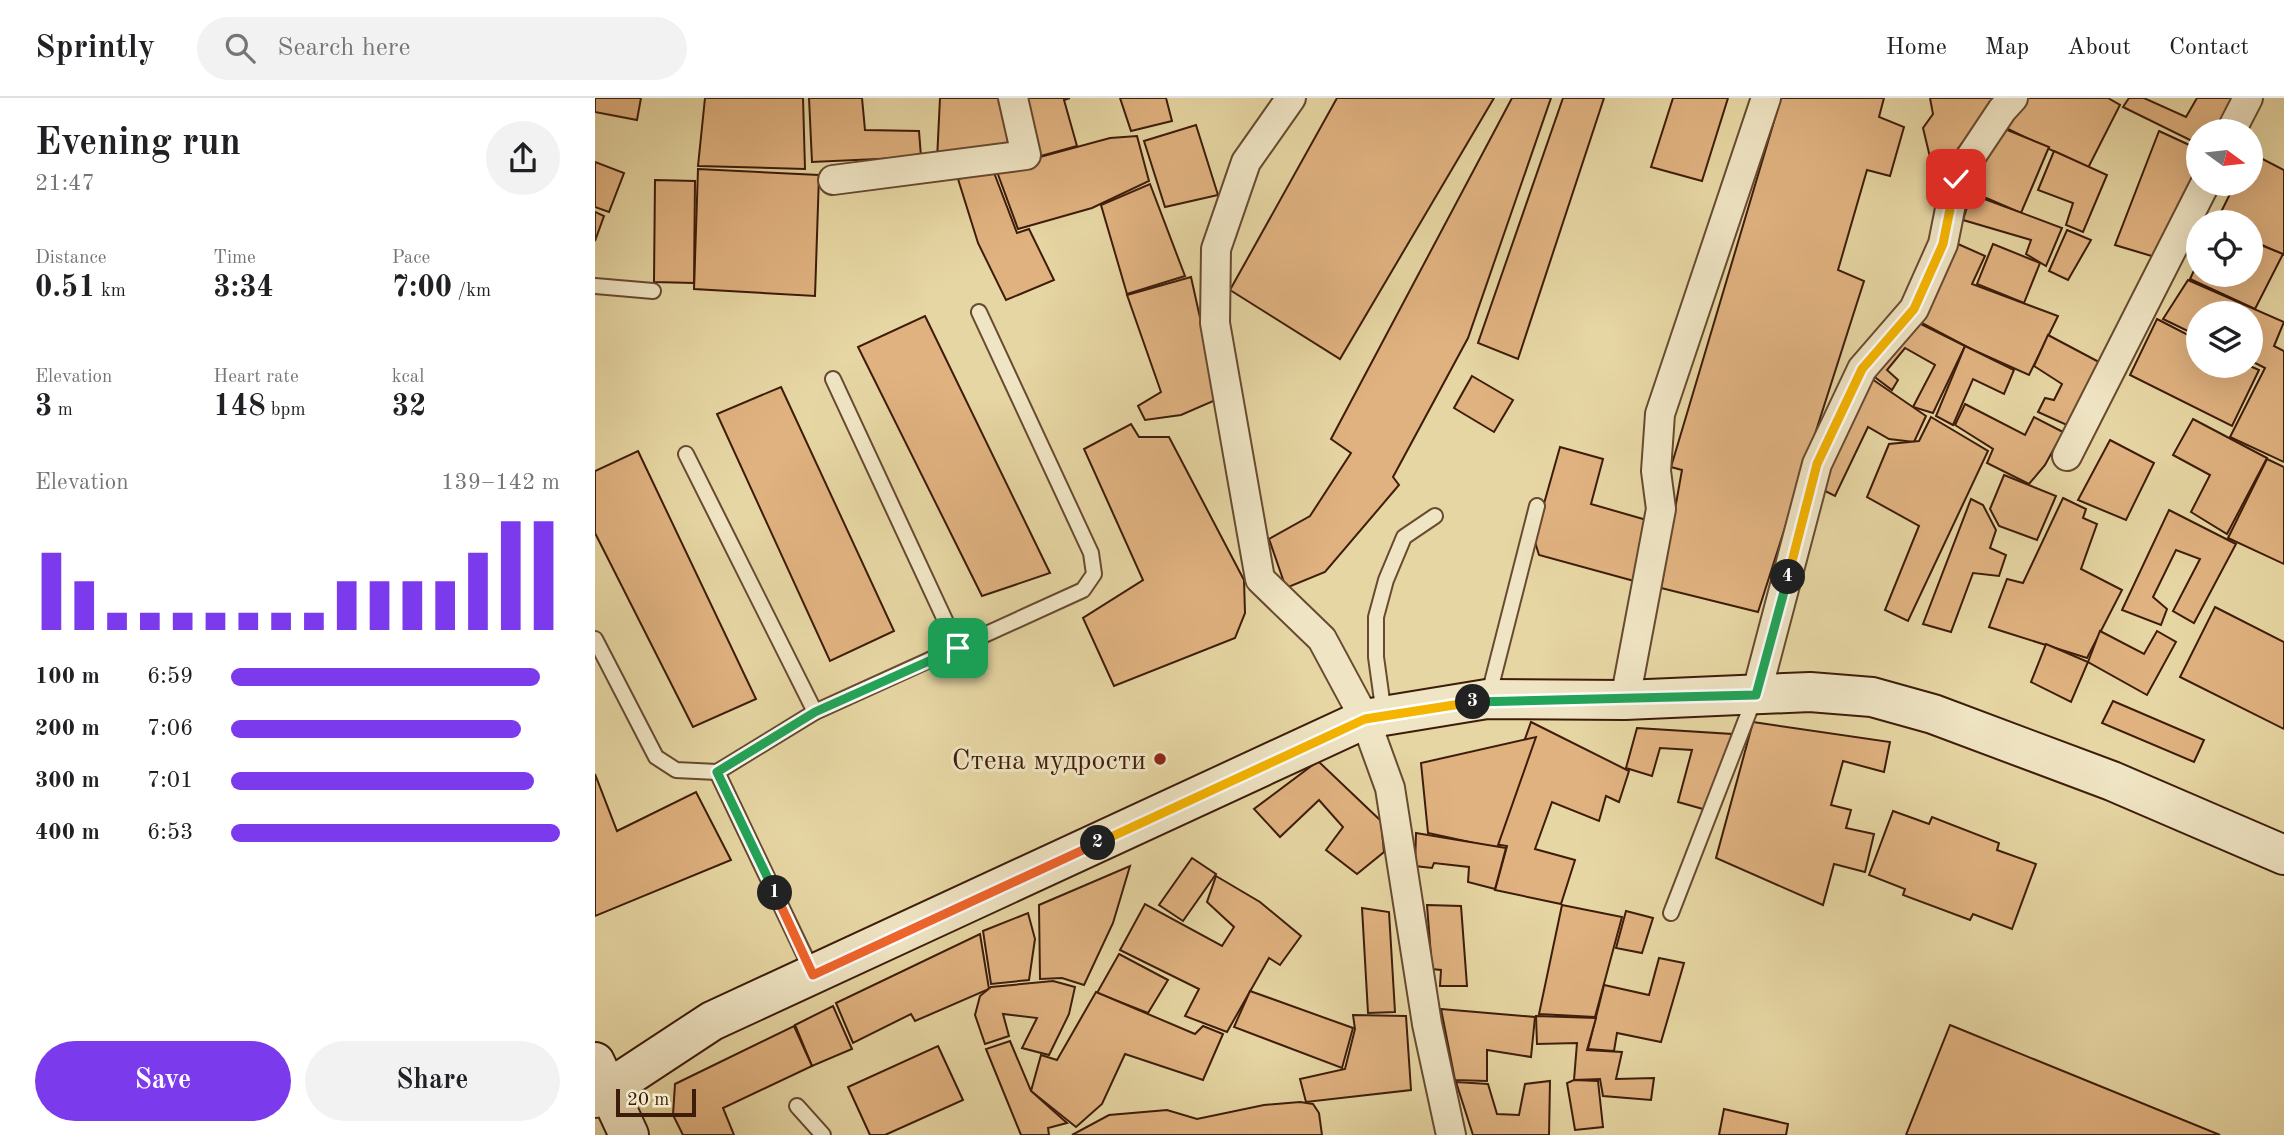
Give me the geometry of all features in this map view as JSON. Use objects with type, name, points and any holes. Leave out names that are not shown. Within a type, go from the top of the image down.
[{"type":"main road","points":[[629,1135],[599,1083],[712,1021],[1375,718],[1487,699],[1625,700],[1810,692],[1872,698],[1933,714],[2112,781],[2284,855]]},
{"type":"street","points":[[833,180],[1026,155],[1013,98]]},
{"type":"street","points":[[1291,98],[1246,162],[1216,249],[1215,323],[1260,579],[1322,639],[1375,718],[1391,788],[1427,1024],[1451,1135]]},
{"type":"street","points":[[1625,700],[1661,509],[1656,471],[1660,414],[1766,98]]},
{"type":"street","points":[[1756,695],[1817,464],[1862,369],[1914,309],[1943,244],[1956,179],[2013,98]]},
{"type":"street","points":[[2237,119],[2248,98]]},
{"type":"street","points":[[2067,456],[2198,196]]},
{"type":"lane","points":[[595,286],[653,291]]},
{"type":"lane","points":[[595,639],[656,757],[675,770],[717,772],[815,712],[1083,590],[1094,574],[1091,553],[979,313]]},
{"type":"lane","points":[[833,379],[958,648]]},
{"type":"lane","points":[[686,454],[815,712]]},
{"type":"lane","points":[[1487,699],[1537,506]]},
{"type":"lane","points":[[1375,718],[1377,617],[1385,580],[1404,537],[1435,516]]},
{"type":"lane","points":[[1671,913],[1756,695]]},
{"type":"lane","points":[[717,772],[813,975]]},
{"type":"lane","points":[[797,1106],[823,1135]]},
{"type":"building","points":[[595,98],[641,98],[637,120],[595,112]]},
{"type":"building","points":[[705,98],[803,98],[805,169],[698,166]]},
{"type":"building","points":[[809,98],[862,98],[865,130],[919,131],[921,157],[812,162]]},
{"type":"building","points":[[940,98],[1006,98],[1008,155],[937,160]]},
{"type":"building","points":[[1026,98],[1070,98],[1064,100],[1077,146],[1041,156]]},
{"type":"building","points":[[1120,98],[1166,98],[1172,121],[1131,131]]},
{"type":"building","points":[[1337,98],[1494,98],[1340,359],[1230,290]]},
{"type":"building","points":[[1512,98],[1551,98],[1468,338],[1393,477],[1399,485],[1325,572],[1286,588],[1269,539],[1310,516],[1351,453],[1331,439]]},
{"type":"building","points":[[1563,98],[1604,98],[1518,359],[1478,343]]},
{"type":"building","points":[[1673,98],[1728,98],[1702,181],[1651,167]]},
{"type":"building","points":[[1781,98],[1884,98],[1879,117],[1904,127],[1890,176],[1867,170],[1838,270],[1864,281],[1758,612],[1661,588],[1682,470],[1671,467]]},
{"type":"building","points":[[1930,98],[1993,98],[1995,101],[1935,178],[1923,128],[1933,114]]},
{"type":"building","points":[[2027,98],[2108,98],[2120,105],[2088,168],[2002,126]]},
{"type":"building","points":[[2129,98],[2144,98],[2186,117],[2197,98],[2239,98],[2228,119],[2186,119],[2186,138],[2123,107]]},
{"type":"building","points":[[1196,125],[1218,195],[1165,207],[1144,141]]},
{"type":"building","points":[[2000,127],[2049,147],[2021,213],[1970,191]]},
{"type":"building","points":[[2159,131],[2186,143],[2187,196],[2155,257],[2115,245]]},
{"type":"building","points":[[1137,136],[1149,181],[1092,208],[1018,229],[996,169],[1110,138]]},
{"type":"building","points":[[2054,151],[2107,175],[2083,232],[2066,225],[2073,203],[2038,190]]},
{"type":"building","points":[[2263,159],[2284,170],[2284,255],[2263,245],[2263,210],[2222,210],[2229,196],[2263,196]]},
{"type":"building","points":[[595,162],[624,173],[609,212],[595,207]]},
{"type":"building","points":[[698,169],[819,175],[815,296],[694,289]]},
{"type":"building","points":[[993,170],[1017,233],[1029,229],[1054,280],[1006,300],[978,243],[958,179]]},
{"type":"building","points":[[655,180],[695,181],[694,283],[654,282]]},
{"type":"building","points":[[1150,184],[1185,276],[1127,294],[1101,205]]},
{"type":"building","points":[[1971,194],[2062,228],[2046,266],[2026,254],[2031,240],[1963,220]]},
{"type":"building","points":[[595,212],[604,216],[595,241]]},
{"type":"building","points":[[2067,230],[2091,240],[2068,280],[2049,271]]},
{"type":"building","points":[[1958,244],[1985,256],[1972,284],[2058,316],[2029,375],[1918,321]]},
{"type":"building","points":[[1993,244],[2040,263],[2024,303],[1977,284]]},
{"type":"building","points":[[2263,246],[2283,254],[2259,301],[2238,301],[2207,287],[2263,287]]},
{"type":"building","points":[[1191,277],[1218,399],[1181,415],[1145,420],[1138,406],[1161,392],[1127,295]]},
{"type":"building","points":[[2186,283],[2186,287],[2204,287],[2236,301],[2186,301],[2186,330],[2163,319]]},
{"type":"building","points":[[2263,313],[2284,322],[2274,346],[2284,351],[2284,462],[2230,437],[2260,378],[2263,378]]},
{"type":"building","points":[[925,316],[1050,573],[982,596],[858,347]]},
{"type":"building","points":[[2157,319],[2186,334],[2186,378],[2255,378],[2232,426],[2130,375]]},
{"type":"building","points":[[1915,321],[1965,346],[1933,413],[1913,407],[1935,365],[1905,348],[1887,370],[1898,380],[1892,390],[1872,375]]},
{"type":"building","points":[[2048,335],[2099,362],[2069,426],[2038,412],[2045,398],[2054,400],[2062,384],[2034,366]]},
{"type":"building","points":[[1965,346],[2014,370],[2004,394],[1973,379],[1953,425],[1936,416]]},
{"type":"building","points":[[1472,376],[1513,400],[1494,432],[1454,408]]},
{"type":"building","points":[[1869,377],[1926,416],[1914,442],[1889,439],[1868,427],[1835,496],[1817,487]]},
{"type":"building","points":[[781,387],[894,631],[830,661],[717,414]]},
{"type":"building","points":[[1965,404],[2025,435],[2034,417],[2063,432],[2045,465],[2029,484],[1987,463],[1993,449],[1955,425]]},
{"type":"building","points":[[1931,417],[1988,451],[1908,621],[1885,610],[1919,526],[1867,497],[1889,444],[1919,441]]},
{"type":"building","points":[[2193,419],[2267,458],[2227,534],[2191,512],[2210,475],[2173,455]]},
{"type":"building","points":[[1131,424],[1139,437],[1169,437],[1244,580],[1245,613],[1235,638],[1114,686],[1083,618],[1143,580],[1084,449]]},
{"type":"building","points":[[2110,440],[2154,463],[2126,520],[2078,500]]},
{"type":"building","points":[[1560,447],[1603,459],[1591,504],[1650,521],[1634,581],[1539,555],[1534,539]]},
{"type":"building","points":[[638,451],[756,699],[693,727],[595,533],[595,471]]},
{"type":"building","points":[[2267,459],[2284,467],[2284,564],[2228,538]]},
{"type":"building","points":[[2004,475],[2056,496],[2037,540],[1999,526],[1990,509]]},
{"type":"building","points":[[2063,498],[2086,509],[2083,518],[2097,524],[2081,569],[2122,590],[2087,658],[1989,627],[2007,579],[2023,583]]},
{"type":"building","points":[[1971,499],[1983,505],[1996,530],[1990,548],[2006,555],[1999,576],[1973,573],[1951,632],[1923,624]]},
{"type":"building","points":[[2169,510],[2236,544],[2194,623],[2173,611],[2200,559],[2176,550],[2153,597],[2167,609],[2161,625],[2122,610]]},
{"type":"building","points":[[2215,607],[2284,642],[2284,729],[2180,677]]},
{"type":"building","points":[[2100,631],[2144,654],[2157,631],[2176,642],[2147,695],[2088,662]]},
{"type":"building","points":[[2046,644],[2088,662],[2071,702],[2031,682]]},
{"type":"building","points":[[2113,701],[2204,740],[2194,762],[2102,723]]},
{"type":"building","points":[[1531,722],[1629,771],[1619,802],[1606,796],[1599,821],[1552,802],[1535,849],[1575,860],[1561,904],[1495,890],[1507,846],[1488,843]]},
{"type":"building","points":[[1753,722],[1890,742],[1884,772],[1843,761],[1831,805],[1851,810],[1846,828],[1874,834],[1865,872],[1834,864],[1823,905],[1716,858]]},
{"type":"building","points":[[1637,728],[1732,734],[1710,811],[1678,802],[1692,750],[1660,748],[1652,776],[1626,768]]},
{"type":"building","points":[[1536,737],[1497,848],[1428,833],[1421,763]]},
{"type":"building","points":[[1318,761],[1381,821],[1384,852],[1357,874],[1326,850],[1343,827],[1319,800],[1280,837],[1254,809]]},
{"type":"building","points":[[595,774],[617,831],[696,792],[731,860],[595,916]]},
{"type":"building","points":[[1893,811],[1929,824],[1932,817],[1999,843],[1997,850],[2036,864],[2012,929],[1973,914],[1970,920],[1903,895],[1905,889],[1869,875]]},
{"type":"building","points":[[1416,833],[1506,848],[1495,889],[1468,882],[1469,867],[1434,863],[1432,868],[1415,866]]},
{"type":"building","points":[[1192,858],[1216,874],[1183,921],[1159,905]]},
{"type":"building","points":[[1130,866],[1113,923],[1084,985],[1062,978],[1040,979],[1039,905]]},
{"type":"building","points":[[1216,876],[1260,902],[1301,936],[1280,965],[1269,958],[1227,1032],[1185,1016],[1199,989],[1120,950],[1145,904],[1222,946],[1234,927],[1207,902]]},
{"type":"building","points":[[1427,905],[1461,906],[1467,986],[1440,986],[1441,970],[1432,969]]},
{"type":"building","points":[[1562,905],[1622,917],[1595,1017],[1539,1014]]},
{"type":"building","points":[[1362,908],[1389,912],[1395,1012],[1368,1013]]},
{"type":"building","points":[[1626,911],[1653,918],[1642,953],[1616,948]]},
{"type":"building","points":[[1028,913],[1035,939],[1029,980],[991,984],[983,931]]},
{"type":"building","points":[[980,934],[989,989],[915,1021],[911,1014],[853,1043],[836,1003]]},
{"type":"building","points":[[1119,954],[1168,980],[1148,1013],[1097,993]]},
{"type":"building","points":[[1659,958],[1684,963],[1661,1042],[1617,1033],[1614,1051],[1588,1049],[1604,985],[1649,995]]},
{"type":"building","points":[[1053,981],[1075,987],[1069,1014],[1049,1055],[1022,1048],[1037,1018],[1003,1014],[1009,1036],[985,1044],[975,1015],[980,996],[991,987]]},
{"type":"building","points":[[1250,991],[1353,1028],[1342,1068],[1234,1027]]},
{"type":"building","points":[[1096,992],[1195,1034],[1203,1026],[1223,1034],[1203,1080],[1125,1054],[1102,1104],[1076,1127],[1031,1091],[1041,1055],[1057,1060]]},
{"type":"building","points":[[833,1006],[852,1049],[812,1066],[795,1025]]},
{"type":"building","points":[[1441,1009],[1535,1017],[1531,1057],[1487,1050],[1487,1081],[1455,1080]]},
{"type":"building","points":[[1353,1015],[1406,1016],[1411,1090],[1306,1102],[1300,1079],[1345,1069],[1355,1029]]},
{"type":"building","points":[[1536,1016],[1596,1018],[1587,1050],[1622,1052],[1616,1079],[1654,1078],[1651,1100],[1603,1096],[1600,1079],[1574,1080],[1577,1043],[1537,1044]]},
{"type":"building","points":[[1950,1025],[2220,1135],[1906,1135]]},
{"type":"building","points":[[794,1026],[812,1066],[723,1108],[734,1135],[683,1135],[673,1115],[675,1084]]},
{"type":"building","points":[[1010,1041],[1031,1091],[1067,1123],[1048,1128],[1049,1135],[1021,1135],[986,1049]]},
{"type":"building","points":[[938,1046],[963,1100],[885,1135],[870,1135],[848,1087]]},
{"type":"building","points":[[1574,1080],[1598,1081],[1603,1127],[1575,1130],[1567,1083]]},
{"type":"building","points":[[1550,1081],[1549,1135],[1473,1135],[1456,1082],[1488,1084],[1497,1114],[1519,1115],[1525,1084]]},
{"type":"building","points":[[1300,1102],[1313,1104],[1319,1113],[1322,1135],[1072,1135],[1109,1115],[1167,1110],[1197,1119],[1264,1105]]},
{"type":"building","points":[[1724,1109],[1788,1124],[1786,1135],[1719,1135]]},
{"type":"place","name":"Стена мудрости","points":[[1160,759]]},
{"type":"route","points":[[958,648],[815,712],[717,772],[813,975],[1365,719],[1487,699],[1625,700],[1756,695],[1817,464],[1862,369],[1914,309],[1943,244],[1956,179]]}]
